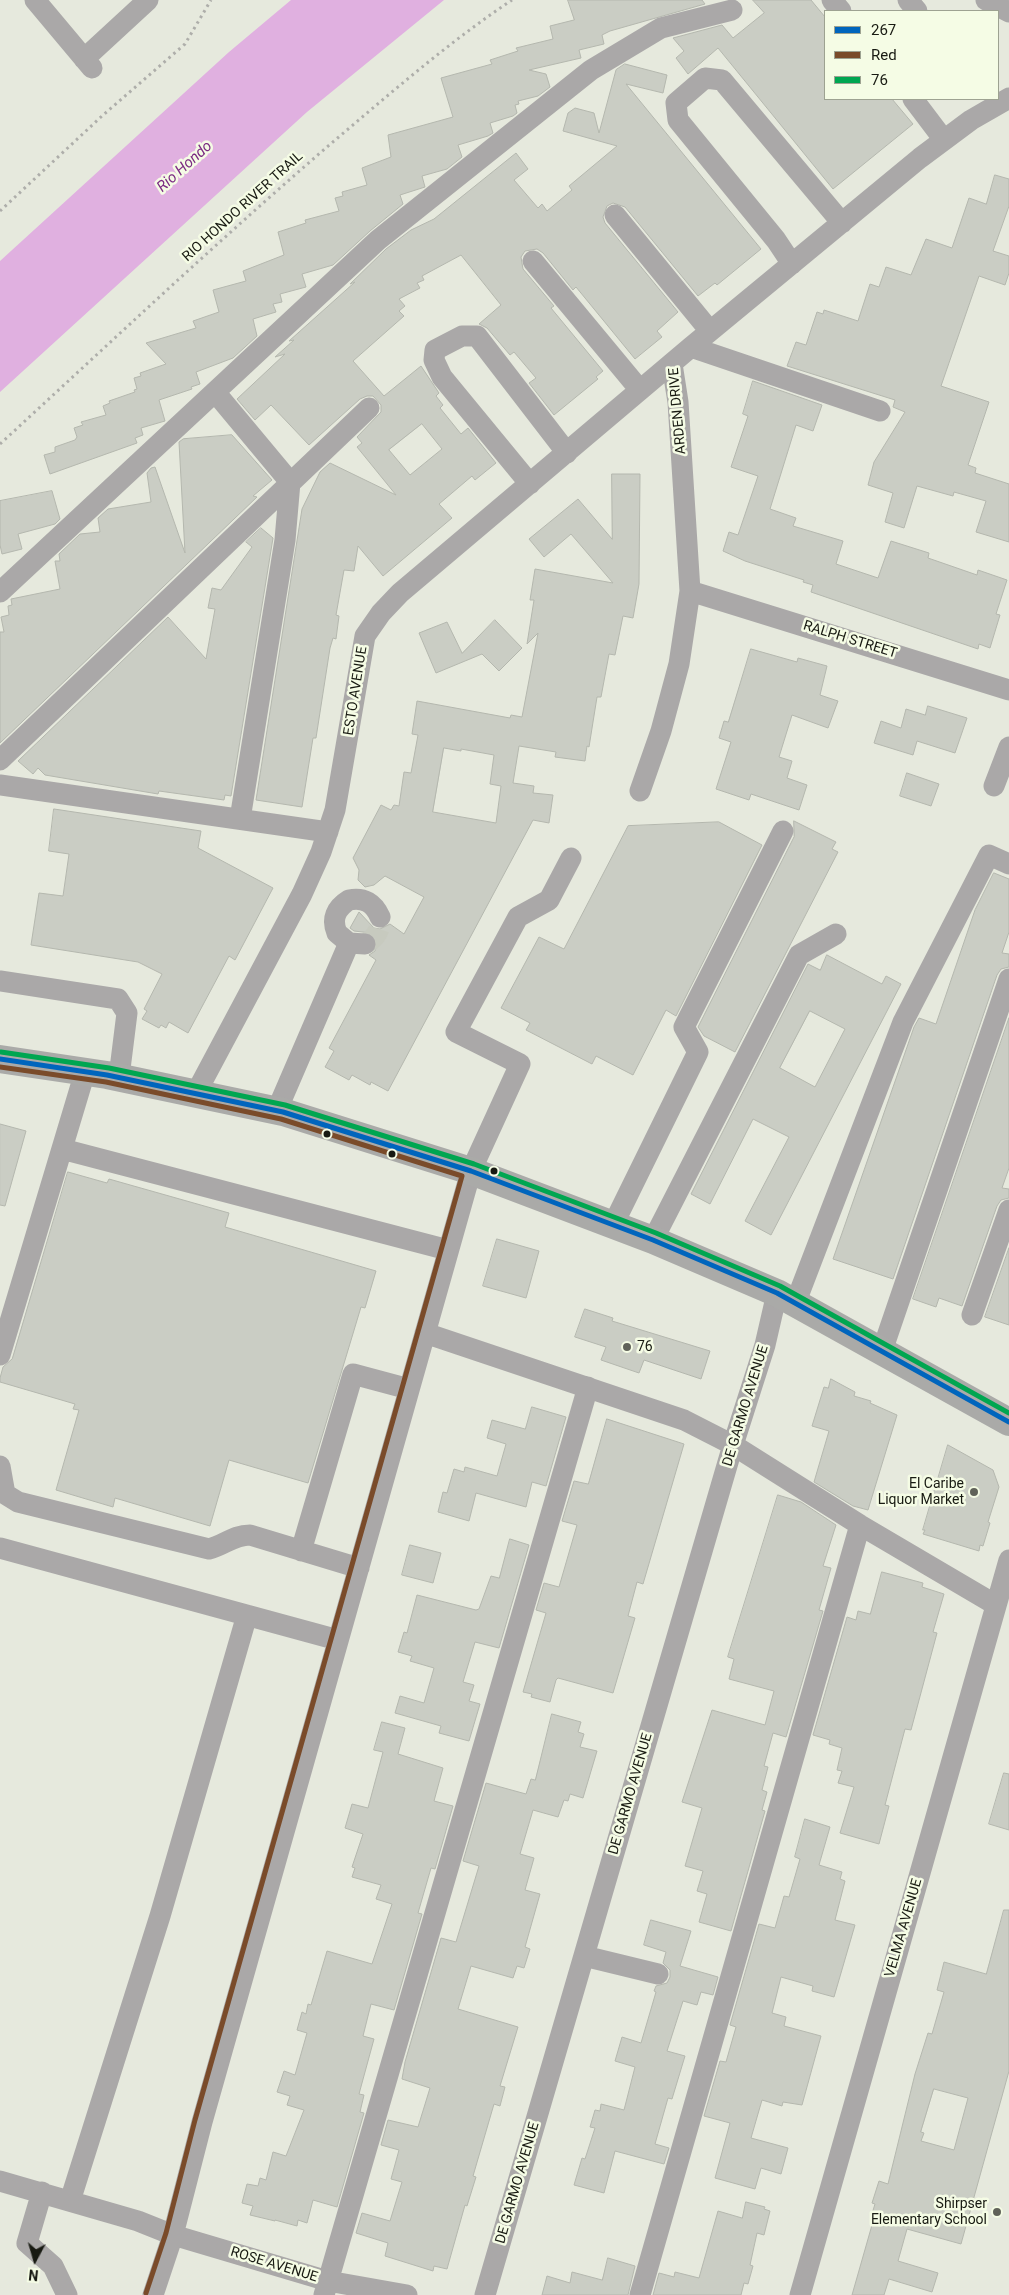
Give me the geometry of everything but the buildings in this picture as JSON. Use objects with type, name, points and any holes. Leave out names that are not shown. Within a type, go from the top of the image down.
[{"type":"main road","points":[[0,1059],[119,1077],[277,1110],[471,1171],[653,1240],[786,1299],[1009,1422]]},
{"type":"street","points":[[45,4],[88,63],[148,0]]},
{"type":"street","points":[[832,0],[840,10]]},
{"type":"street","points":[[908,0],[916,10]]},
{"type":"street","points":[[986,0],[1009,12]]},
{"type":"street","points":[[0,592],[378,240],[591,70],[661,28],[732,10]]},
{"type":"street","points":[[792,264],[776,240],[678,120],[676,103],[705,78],[722,80],[842,223]]},
{"type":"street","points":[[914,100],[944,140]]},
{"type":"street","name":"ARDEN DRIVE","points":[[640,791],[661,731],[679,664],[690,591],[678,402],[672,364],[944,140],[995,102]]},
{"type":"street","points":[[615,215],[710,332]]},
{"type":"street","points":[[533,261],[640,390]]},
{"type":"street","points":[[530,484],[442,377],[434,360],[435,350],[462,336],[477,336],[567,453]]},
{"type":"street","points":[[691,347],[880,411]]},
{"type":"street","name":"ESTO AVENUE","points":[[196,1093],[302,894],[328,832],[337,802],[365,636],[381,613],[400,594],[672,364]]},
{"type":"street","points":[[215,392],[290,482],[285,540],[240,819]]},
{"type":"street","points":[[0,760],[369,408]]},
{"type":"street","name":"RALPH STREET","points":[[690,591],[1009,690]]},
{"type":"street","points":[[994,786],[1009,747]]},
{"type":"street","points":[[0,785],[328,832]]},
{"type":"street","points":[[613,1225],[698,1052],[684,1027],[783,831]]},
{"type":"street","name":"DE GARMO AVENUE","points":[[485,2295],[733,1445],[765,1345],[903,1022],[989,855],[1009,864]]},
{"type":"street","points":[[153,2295],[173,2234],[202,2122],[471,1171],[520,1064],[456,1032],[518,917],[549,900],[571,858]]},
{"type":"street","points":[[277,1110],[357,944],[342,939],[334,926],[334,918],[342,904],[349,900],[365,900],[377,910],[380,917]]},
{"type":"street","points":[[653,1240],[799,955],[836,934]]},
{"type":"street","points":[[882,1351],[1009,979]]},
{"type":"street","points":[[0,982],[118,999],[127,1013],[119,1077]]},
{"type":"street","points":[[0,1355],[85,1072]]},
{"type":"street","points":[[62,1149],[448,1250]]},
{"type":"street","points":[[972,1315],[1009,1210]]},
{"type":"street","points":[[425,1333],[684,1420],[733,1445],[860,1525],[996,1605]]},
{"type":"street","points":[[301,1551],[353,1374],[409,1389]]},
{"type":"street","points":[[326,2288],[588,1387]]},
{"type":"street","points":[[0,1466],[5,1494],[18,1502],[209,1549],[220,1546],[238,1535],[250,1535],[359,1568]]},
{"type":"street","points":[[640,2295],[860,1525]]},
{"type":"street","points":[[0,1548],[338,1640]]},
{"type":"street","name":"VELMA AVENUE","points":[[800,2295],[1009,1560]]},
{"type":"street","points":[[70,2201],[160,1916],[247,1615]]},
{"type":"street","points":[[584,1956],[658,1974]]},
{"type":"street","name":"ROSE AVENUE","points":[[0,2181],[138,2221],[326,2288],[406,2295]]},
{"type":"street","points":[[42,2192],[27,2243],[53,2266],[68,2295]]},
{"type":"path","points":[[0,211],[102,116],[185,44],[212,0]]},
{"type":"path","name":"RIO HONDO RIVER TRAIL","points":[[0,444],[274,192],[381,102],[481,22],[512,0]]},
{"type":"water","name":"Rio Hondo","points":[[291,0],[444,0],[307,112],[0,392],[0,261],[229,52]]},
{"type":"tunnel","points":[[365,944],[377,933],[380,926],[380,917]]},
{"type":"transit line","name":"76","points":[[1,1052],[109,1068],[285,1105],[474,1164],[656,1233],[780,1286],[1009,1413]]},
{"type":"transit line","name":"267","points":[[0,1059],[107,1075],[283,1112],[471,1171],[653,1240],[777,1293],[1009,1422]]},
{"type":"transit line","name":"Red","points":[[0,1067],[106,1082],[281,1119],[462,1176],[195,2120],[166,2233],[146,2293]]},
{"type":"place","name":"76","points":[[627,1347]]},
{"type":"place","name":"El Caribe Liquor Market","points":[[974,1492]]},
{"type":"place","name":"Shirpser Elementary School","points":[[997,2212]]}]
